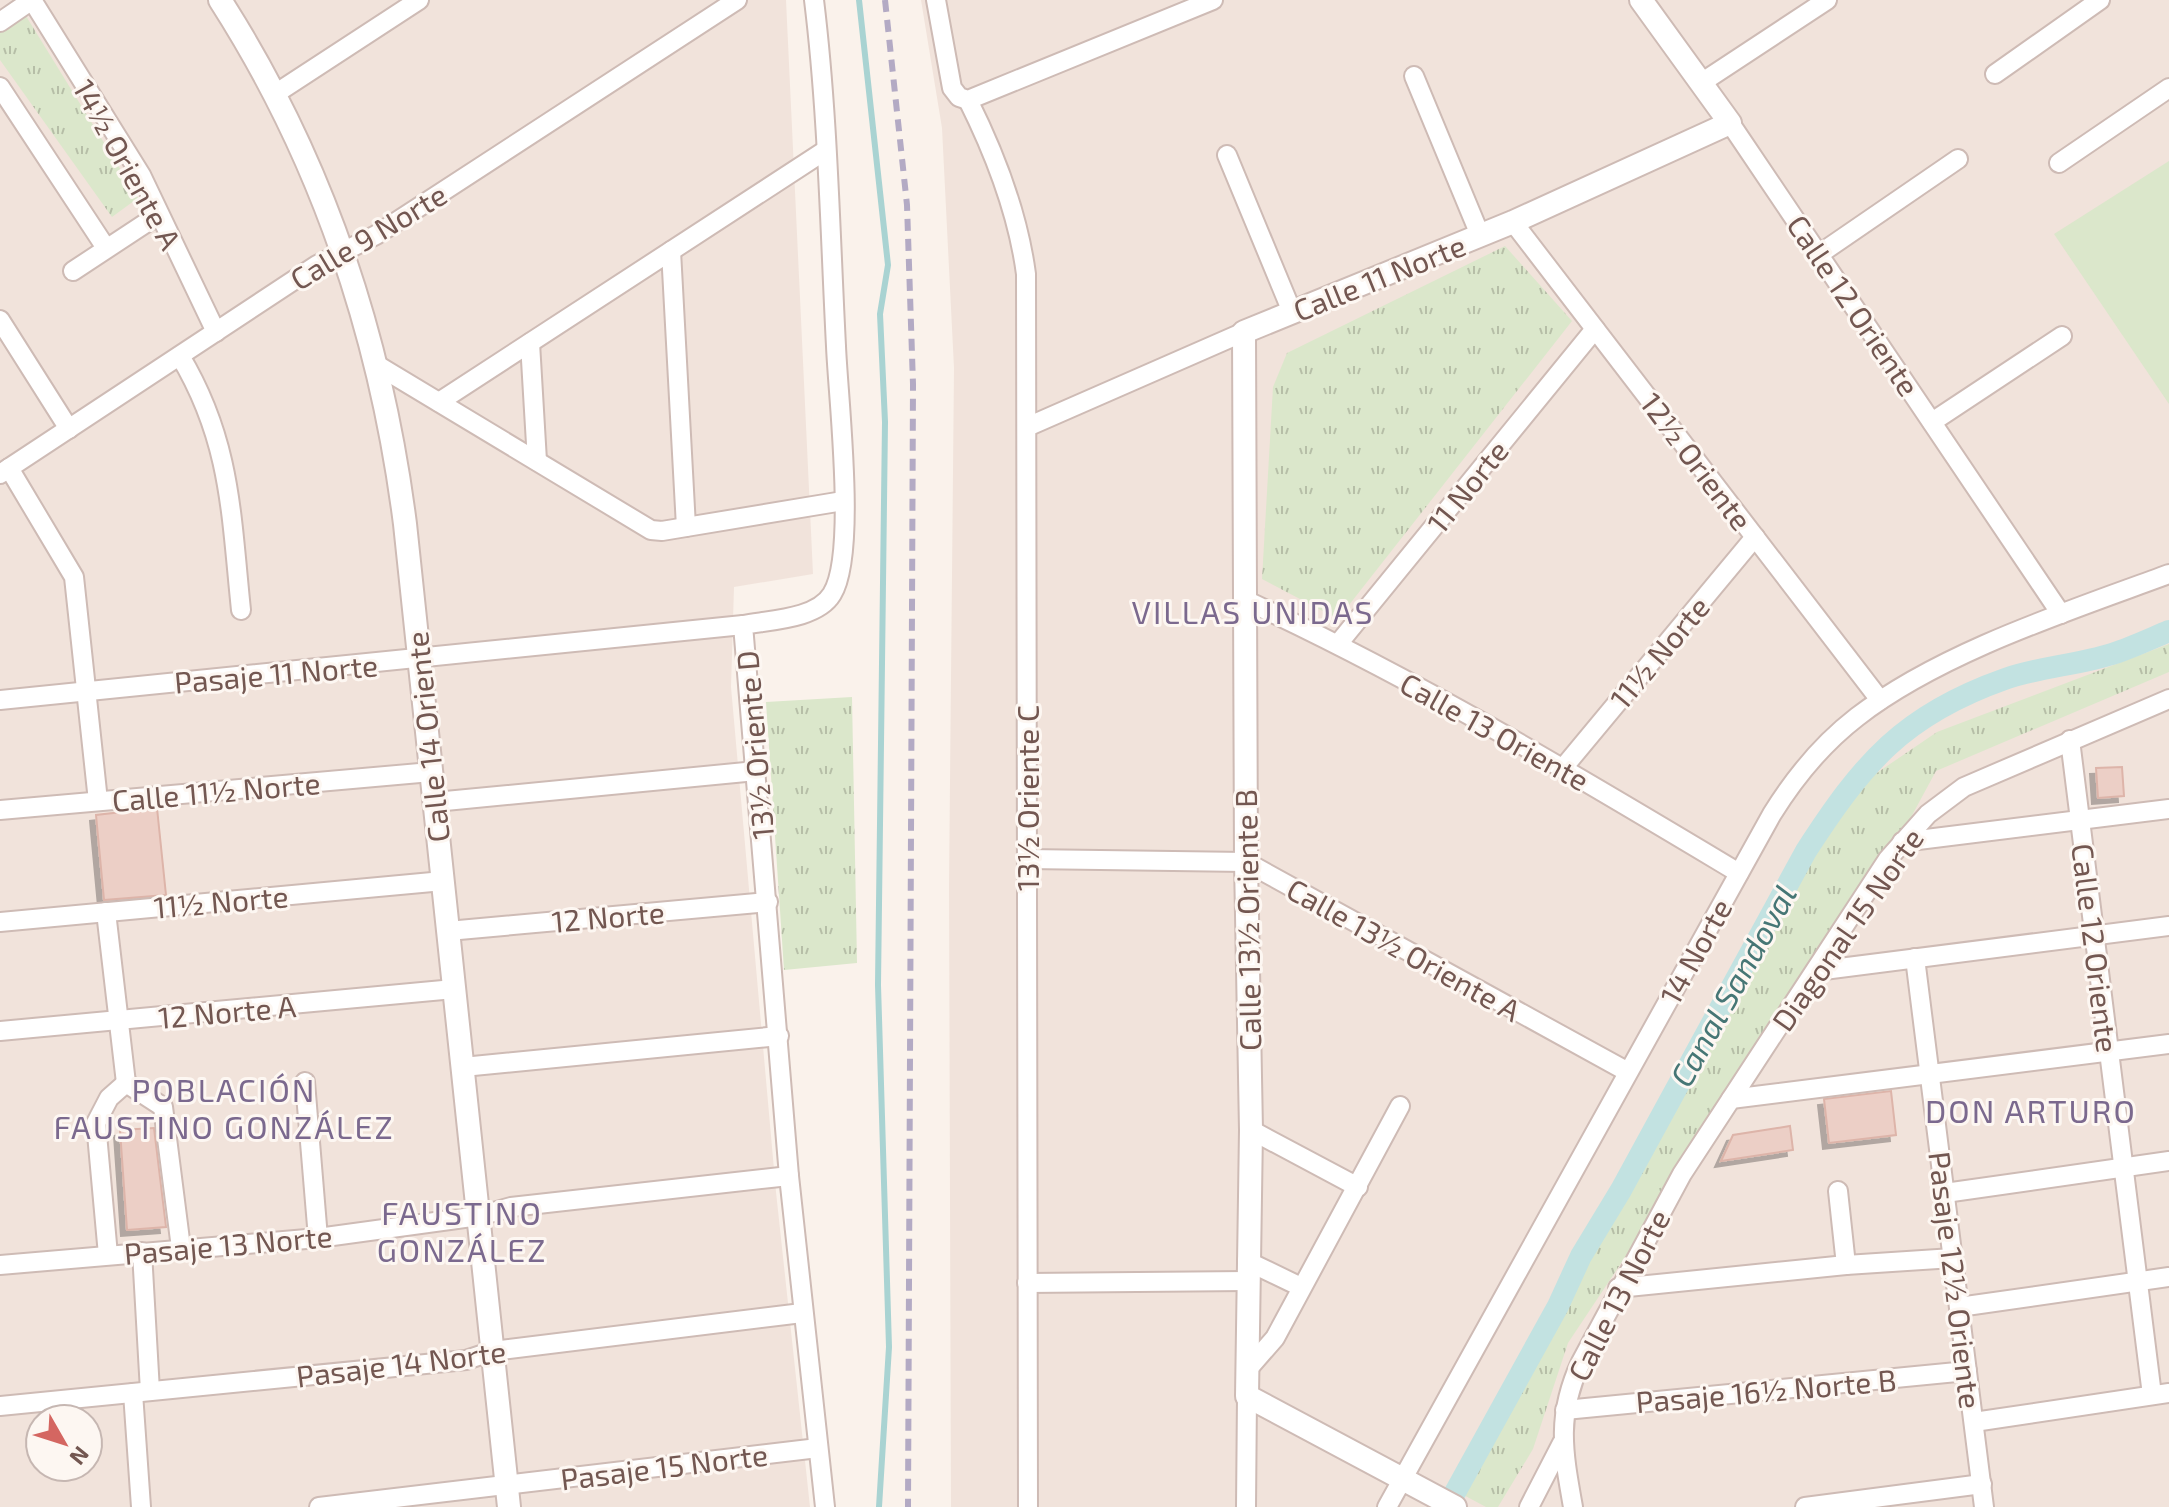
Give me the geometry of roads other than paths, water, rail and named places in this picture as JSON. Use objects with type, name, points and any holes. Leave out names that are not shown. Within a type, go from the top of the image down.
[{"type":"street","points":[[0,22],[32,0]]},
{"type":"street","name":"14½ Oriente A","points":[[32,0],[141,175],[216,332]]},
{"type":"street","name":"Calle 14 Oriente","points":[[220,0],[275,94],[307,159],[344,253],[377,365],[399,476],[508,1496]]},
{"type":"street","points":[[275,94],[419,0]]},
{"type":"street","name":"Calle 9 Norte","points":[[5,471],[317,265],[376,235],[737,0]]},
{"type":"street","name":"13½ Oriente D","points":[[814,0],[826,150],[843,501],[839,577],[826,602],[816,609],[743,625],[789,1176],[825,1507]]},
{"type":"street","name":"13½ Oriente C","points":[[936,0],[949,75],[990,144],[1023,254],[1027,427],[1028,1507]]},
{"type":"street","points":[[964,98],[1213,0]]},
{"type":"street","name":"Calle 12 Oriente","points":[[1641,0],[1821,253],[2061,614]]},
{"type":"street","points":[[1701,83],[1827,0]]},
{"type":"street","points":[[1995,74],[2100,0]]},
{"type":"street","points":[[1414,76],[1480,235]]},
{"type":"street","points":[[0,87],[106,248]]},
{"type":"street","points":[[2059,163],[2169,88]]},
{"type":"street","name":"Calle 11 Norte","points":[[1027,427],[1244,332],[1513,222],[1730,123]]},
{"type":"street","points":[[439,402],[826,150]]},
{"type":"street","points":[[1227,155],[1292,312]]},
{"type":"street","points":[[1821,253],[1958,159]]},
{"type":"street","points":[[73,271],[158,215]]},
{"type":"street","name":"12½ Oriente","points":[[1513,222],[1880,700]]},
{"type":"street","points":[[671,251],[686,527]]},
{"type":"street","points":[[0,320],[69,429]]},
{"type":"street","name":"11 Norte","points":[[1338,644],[1595,329]]},
{"type":"street","name":"Calle 13½ Oriente B","points":[[1244,332],[1246,862],[1251,1130],[1246,1507]]},
{"type":"street","points":[[1932,422],[2062,336]]},
{"type":"street","points":[[530,343],[537,461]]},
{"type":"street","points":[[180,356],[216,427],[229,495],[241,610]]},
{"type":"street","points":[[377,365],[651,530],[843,501]]},
{"type":"street","points":[[5,471],[74,577],[98,801]]},
{"type":"street","name":"11½ Norte","points":[[1563,768],[1755,537]]},
{"type":"street","name":"14 Norte","points":[[1388,1506],[1739,873],[1798,776],[1833,737],[1880,700],[1955,660],[2061,614],[2169,574]]},
{"type":"street","name":"Calle 13 Oriente","points":[[1245,600],[1338,644],[1563,768],[1739,873]]},
{"type":"street","name":"Pasaje 11 Norte","points":[[0,700],[743,625]]},
{"type":"street","name":"Diagonal 15 Norte","points":[[1731,1099],[1902,842],[1928,814],[1964,787],[2169,699]]},
{"type":"street","name":"Calle 12 Oriente","points":[[2070,740],[2138,1281],[2161,1394]]},
{"type":"street","points":[[435,802],[756,771]]},
{"type":"street","name":"Calle 11½ Norte","points":[[0,810],[431,772]]},
{"type":"street","points":[[1902,842],[2169,809]]},
{"type":"street","name":"Calle 13½ Oriente A","points":[[1027,859],[1246,862],[1628,1072]]},
{"type":"street","name":"11½ Norte","points":[[0,922],[443,881]]},
{"type":"street","name":"12 Norte","points":[[448,931],[768,902]]},
{"type":"street","points":[[106,912],[126,1083],[163,1107],[181,1248]]},
{"type":"street","points":[[1816,971],[2169,926]]},
{"type":"street","name":"Pasaje 12½ Oriente","points":[[1915,958],[1984,1507]]},
{"type":"street","name":"12 Norte A","points":[[0,1031],[454,989]]},
{"type":"street","points":[[463,1067],[779,1036]]},
{"type":"street","points":[[1731,1099],[1930,1077],[2169,1044]]},
{"type":"street","points":[[305,1082],[318,1238]]},
{"type":"street","points":[[108,1255],[96,1123],[109,1098],[126,1083]]},
{"type":"street","name":"Calle 13 Norte","points":[[1573,1507],[1562,1443],[1565,1410],[1574,1377],[1650,1227],[1731,1099]]},
{"type":"street","points":[[1247,1370],[1275,1338],[1400,1106]]},
{"type":"street","points":[[1251,1130],[1358,1187]]},
{"type":"street","points":[[1945,1193],[2169,1161]]},
{"type":"street","name":"Pasaje 13 Norte","points":[[0,1265],[318,1238],[479,1216],[511,1207],[789,1176]]},
{"type":"street","points":[[1838,1191],[1846,1265]]},
{"type":"street","points":[[141,1507],[142,1252]]},
{"type":"street","points":[[1618,1288],[1846,1265],[1953,1258]]},
{"type":"street","points":[[1027,1283],[1247,1271],[1301,1287]]},
{"type":"street","points":[[1959,1307],[2169,1277]]},
{"type":"street","name":"Pasaje 14 Norte","points":[[0,1406],[466,1360],[493,1351],[802,1313]]},
{"type":"street","name":"Pasaje 16½ Norte B","points":[[1565,1410],[1967,1371]]},
{"type":"street","points":[[1974,1422],[2161,1394]]},
{"type":"street","points":[[1247,1396],[1455,1507]]},
{"type":"street","points":[[1529,1507],[1562,1443]]},
{"type":"street","name":"Pasaje 15 Norte","points":[[319,1507],[508,1496],[818,1448]]},
{"type":"street","points":[[1805,1507],[1982,1484]]},
{"type":"waterway","points":[[859,0],[888,265],[880,314],[885,422],[878,985],[889,1347],[879,1507]]},
{"type":"waterway","name":"Canal Sandoval","points":[[1447,1507],[1558,1306],[1581,1256],[1621,1190],[1806,851],[1867,767],[1912,726],[1970,693],[2018,675],[2112,654],[2169,631]]},
{"type":"railway","points":[[885,0],[907,205],[913,384],[908,1507]]},
{"type":"district","name":"VILLAS UNIDAS","points":[[1253,611]]},
{"type":"district","name":"POBLACIÓN FAUSTINO GONZÁLEZ","points":[[224,1108]]},
{"type":"district","name":"DON ARTURO","points":[[2031,1110]]},
{"type":"district","name":"FAUSTINO GONZÁLEZ","points":[[462,1230]]}]
